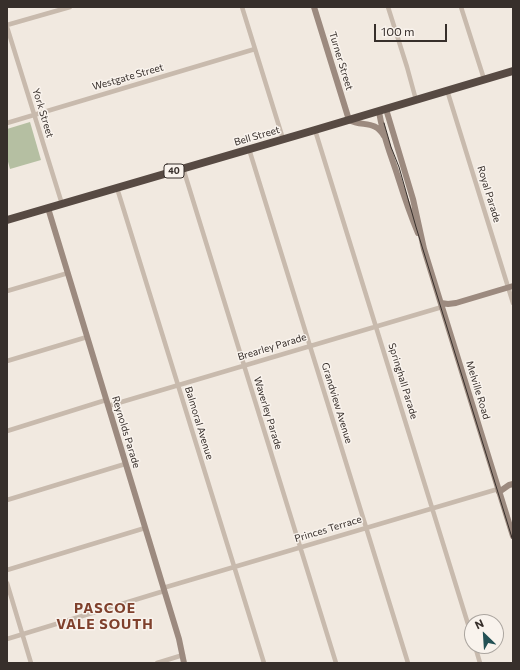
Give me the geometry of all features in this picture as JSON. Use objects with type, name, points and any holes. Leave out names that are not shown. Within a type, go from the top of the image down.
[{"type":"highway","name":"Bell Street","points":[[7,220],[513,71]]},
{"type":"street","points":[[7,26],[70,7]]},
{"type":"street","points":[[242,7],[283,139]]},
{"type":"street","name":"Turner Street","points":[[314,7],[350,120]]},
{"type":"street","points":[[388,7],[416,100]]},
{"type":"street","points":[[461,7],[484,80]]},
{"type":"street","name":"York Street","points":[[7,26],[62,204]]},
{"type":"street","name":"Westgate Street","points":[[7,123],[255,49]]},
{"type":"street","name":"Royal Parade","points":[[447,90],[511,287],[513,303]]},
{"type":"street","name":"Melville Road","points":[[382,110],[381,124],[384,136],[405,201],[424,249],[513,536]]},
{"type":"street","name":"Melville Road","points":[[382,110],[413,199],[424,249]]},
{"type":"street","points":[[350,120],[356,123],[375,126],[384,136]]},
{"type":"street","name":"Springhall Parade","points":[[315,130],[465,614]]},
{"type":"street","name":"Grandview Avenue","points":[[249,149],[408,663]]},
{"type":"street","name":"Waverley Parade","points":[[183,168],[336,663]]},
{"type":"street","name":"Balmoral Avenue","points":[[117,188],[264,663]]},
{"type":"street","name":"Reynolds Parade","points":[[48,208],[164,590],[184,663]]},
{"type":"street","points":[[7,291],[68,273]]},
{"type":"street","name":"Brearley Parade","points":[[7,430],[178,385],[376,327],[448,304],[511,287]]},
{"type":"street","points":[[7,361],[87,337]]},
{"type":"street","points":[[7,500],[125,464]]},
{"type":"street","name":"Princes Terrace","points":[[7,639],[234,567],[511,485]]},
{"type":"street","points":[[7,570],[145,528]]},
{"type":"street","points":[[7,583],[31,663]]},
{"type":"street","points":[[157,663],[183,655]]},
{"type":"green space","points":[[30,122],[41,160],[10,169],[7,158],[7,129]]},
{"type":"tram line","points":[[384,123],[399,167],[416,227],[513,541]]},
{"type":"district","name":"PASCOE VALE SOUTH","points":[[105,616]]}]
